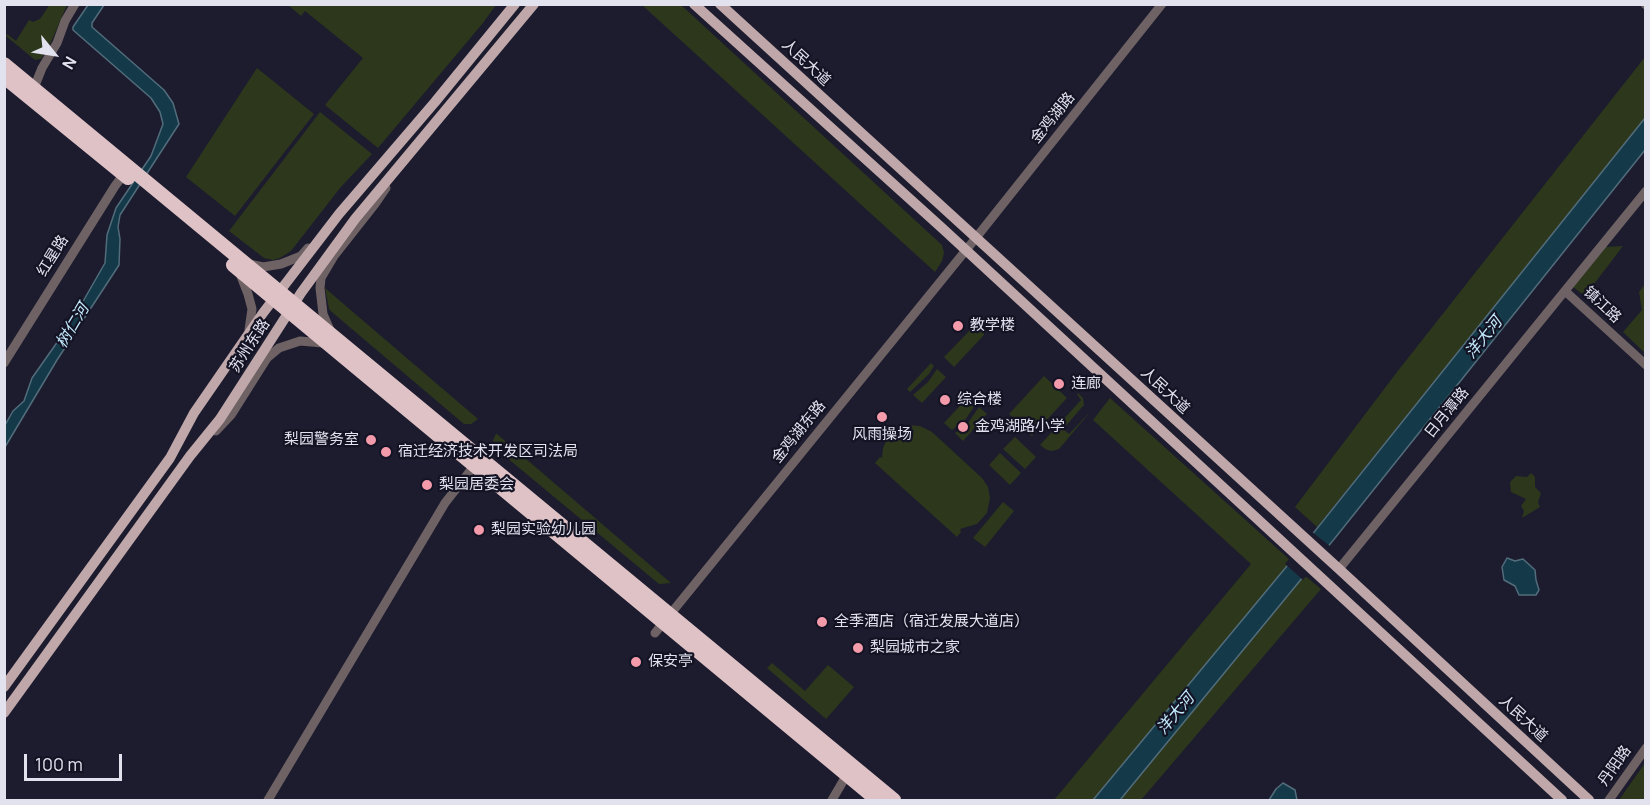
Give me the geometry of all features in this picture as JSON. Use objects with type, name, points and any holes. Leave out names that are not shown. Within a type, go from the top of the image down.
[{"type":"highway","points":[[4,64],[126,171]]},
{"type":"highway","points":[[4,77],[126,171],[332,341],[662,624]]},
{"type":"highway","points":[[332,341],[474,466],[662,624],[849,771],[894,801]]},
{"type":"highway","points":[[849,771],[877,801]]},
{"type":"main road","name":"苏州东路","points":[[4,687],[170,458],[194,413],[306,257],[339,214],[515,4]]},
{"type":"main road","name":"苏州东路","points":[[4,713],[190,456],[220,419],[292,308],[355,219],[534,4]]},
{"type":"main road","name":"人民大道","points":[[694,4],[966,250],[1562,801]]},
{"type":"main road","name":"人民大道","points":[[720,4],[1339,569],[1589,801]]},
{"type":"main road","points":[[925,213],[935,209],[935,202]]},
{"type":"main road","points":[[1001,283],[1001,273],[1010,271]]},
{"type":"main road","points":[[1548,787],[1559,787],[1562,775]]},
{"type":"street","points":[[30,85],[57,43],[73,4]]},
{"type":"street","name":"金鸡湖路","points":[[966,250],[1162,4]]},
{"type":"street","points":[[246,338],[251,325],[252,309],[241,266],[268,266],[291,262],[301,256],[364,179],[388,156]]},
{"type":"street","points":[[190,456],[231,415],[267,358],[279,348],[300,340],[332,341],[323,314],[321,278],[334,256],[375,204],[398,167]]},
{"type":"street","name":"红星路","points":[[4,363],[126,171]]},
{"type":"street","name":"日月潭路","points":[[1339,569],[1646,191]]},
{"type":"street","name":"金鸡湖东路","points":[[662,624],[966,250]]},
{"type":"street","points":[[306,257],[320,267]]},
{"type":"street","name":"镇江路","points":[[1565,291],[1646,365]]},
{"type":"street","points":[[268,801],[445,503],[474,466]]},
{"type":"street","name":"丹阳路","points":[[1609,801],[1646,748]]},
{"type":"street","points":[[832,801],[849,771]]},
{"type":"green space","points":[[50,4],[67,5],[51,42],[41,59],[35,60],[6,36],[7,34],[16,41],[29,20],[33,22],[40,19]]},
{"type":"green space","points":[[288,5],[496,5],[378,148],[325,105],[363,58],[305,11],[301,16]]},
{"type":"green space","points":[[642,5],[681,5],[942,245],[944,253],[942,261],[935,272]]},
{"type":"green space","points":[[1645,57],[1645,118],[1317,527],[1295,507],[1397,372]]},
{"type":"green space","points":[[257,68],[314,114],[235,216],[186,177]]},
{"type":"green space","points":[[320,112],[372,154],[340,188],[291,251],[273,260],[264,258],[229,231]]},
{"type":"green space","points":[[1623,246],[1585,296],[1573,287],[1606,247]]},
{"type":"green space","points":[[1645,284],[1645,353],[1623,332],[1642,310],[1639,292]]},
{"type":"green space","points":[[325,288],[478,419],[471,424],[464,424],[333,313],[329,309]]},
{"type":"green space","points":[[976,324],[984,329],[984,335],[954,367],[944,357]]},
{"type":"green space","points":[[931,363],[934,366],[929,374],[910,392],[907,389]]},
{"type":"green space","points":[[937,369],[946,377],[922,403],[913,395],[928,382]]},
{"type":"green space","points":[[1044,376],[1067,398],[1032,436],[1009,414]]},
{"type":"green space","points":[[1078,393],[1083,398],[1084,405],[1063,429],[1069,434],[1091,411],[1059,449],[1047,450],[1040,445],[1081,400]]},
{"type":"green space","points":[[968,397],[976,404],[965,420],[952,430],[944,423]]},
{"type":"green space","points":[[1110,398],[1290,560],[1093,800],[1054,800],[1251,564],[1093,420]]},
{"type":"green space","points":[[979,407],[987,414],[963,441],[955,433],[968,423]]},
{"type":"green space","points":[[907,425],[920,426],[932,432],[982,478],[988,487],[990,498],[987,513],[977,524],[960,529],[961,532],[957,537],[875,463],[880,457],[882,458],[883,448],[889,435],[897,428]]},
{"type":"green space","points":[[496,434],[671,583],[659,584],[500,452],[494,446],[493,440]]},
{"type":"green space","points":[[1015,437],[1036,457],[1025,469],[1003,449]]},
{"type":"green space","points":[[1000,453],[1021,473],[1010,485],[989,465]]},
{"type":"green space","points":[[1531,473],[1535,477],[1535,487],[1541,493],[1538,502],[1540,507],[1522,518],[1524,511],[1521,506],[1526,499],[1511,492],[1510,482],[1516,476],[1527,477]]},
{"type":"green space","points":[[1003,502],[1014,511],[985,547],[973,538]]},
{"type":"green space","points":[[1304,575],[1321,589],[1141,800],[1120,800]]},
{"type":"green space","points":[[772,663],[805,691],[828,665],[854,687],[826,719],[767,668]]},
{"type":"green space","points":[[1645,763],[1645,800],[1619,800]]},
{"type":"water","name":"树仁河","points":[[88,5],[104,5],[92,23],[92,27],[164,90],[173,103],[179,124],[120,215],[119,265],[57,360],[5,447],[5,425],[13,411],[24,401],[32,378],[70,324],[105,263],[107,235],[116,208],[151,156],[163,124],[160,112],[151,98],[73,30]]},
{"type":"water","name":"洋大河","points":[[1645,118],[1645,150],[1335,538],[1120,800],[1093,800],[1287,566]]},
{"type":"water","points":[[1507,558],[1515,561],[1523,559],[1535,570],[1539,590],[1536,595],[1519,595],[1515,586],[1504,580],[1502,567]]},
{"type":"water","points":[[1283,783],[1295,790],[1297,800],[1269,800],[1276,789]]},
{"type":"pier","points":[[1311,531],[1331,547],[1303,580],[1285,564]]},
{"type":"place","name":"教学楼","points":[[958,326]]},
{"type":"place","name":"连廊","points":[[1059,384]]},
{"type":"place","name":"综合楼","points":[[945,400]]},
{"type":"place","name":"风雨操场","points":[[882,417]]},
{"type":"place","name":"金鸡湖路小学","points":[[963,427]]},
{"type":"place","name":"梨园警务室","points":[[371,440]]},
{"type":"place","name":"宿迁经济技术开发区司法局","points":[[386,452]]},
{"type":"place","name":"梨园居委会","points":[[427,485]]},
{"type":"place","name":"梨园实验幼儿园","points":[[479,530]]},
{"type":"place","name":"全季酒店（宿迁发展大道店）","points":[[822,622]]},
{"type":"place","name":"梨园城市之家","points":[[858,648]]},
{"type":"place","name":"保安亭","points":[[636,662]]}]
